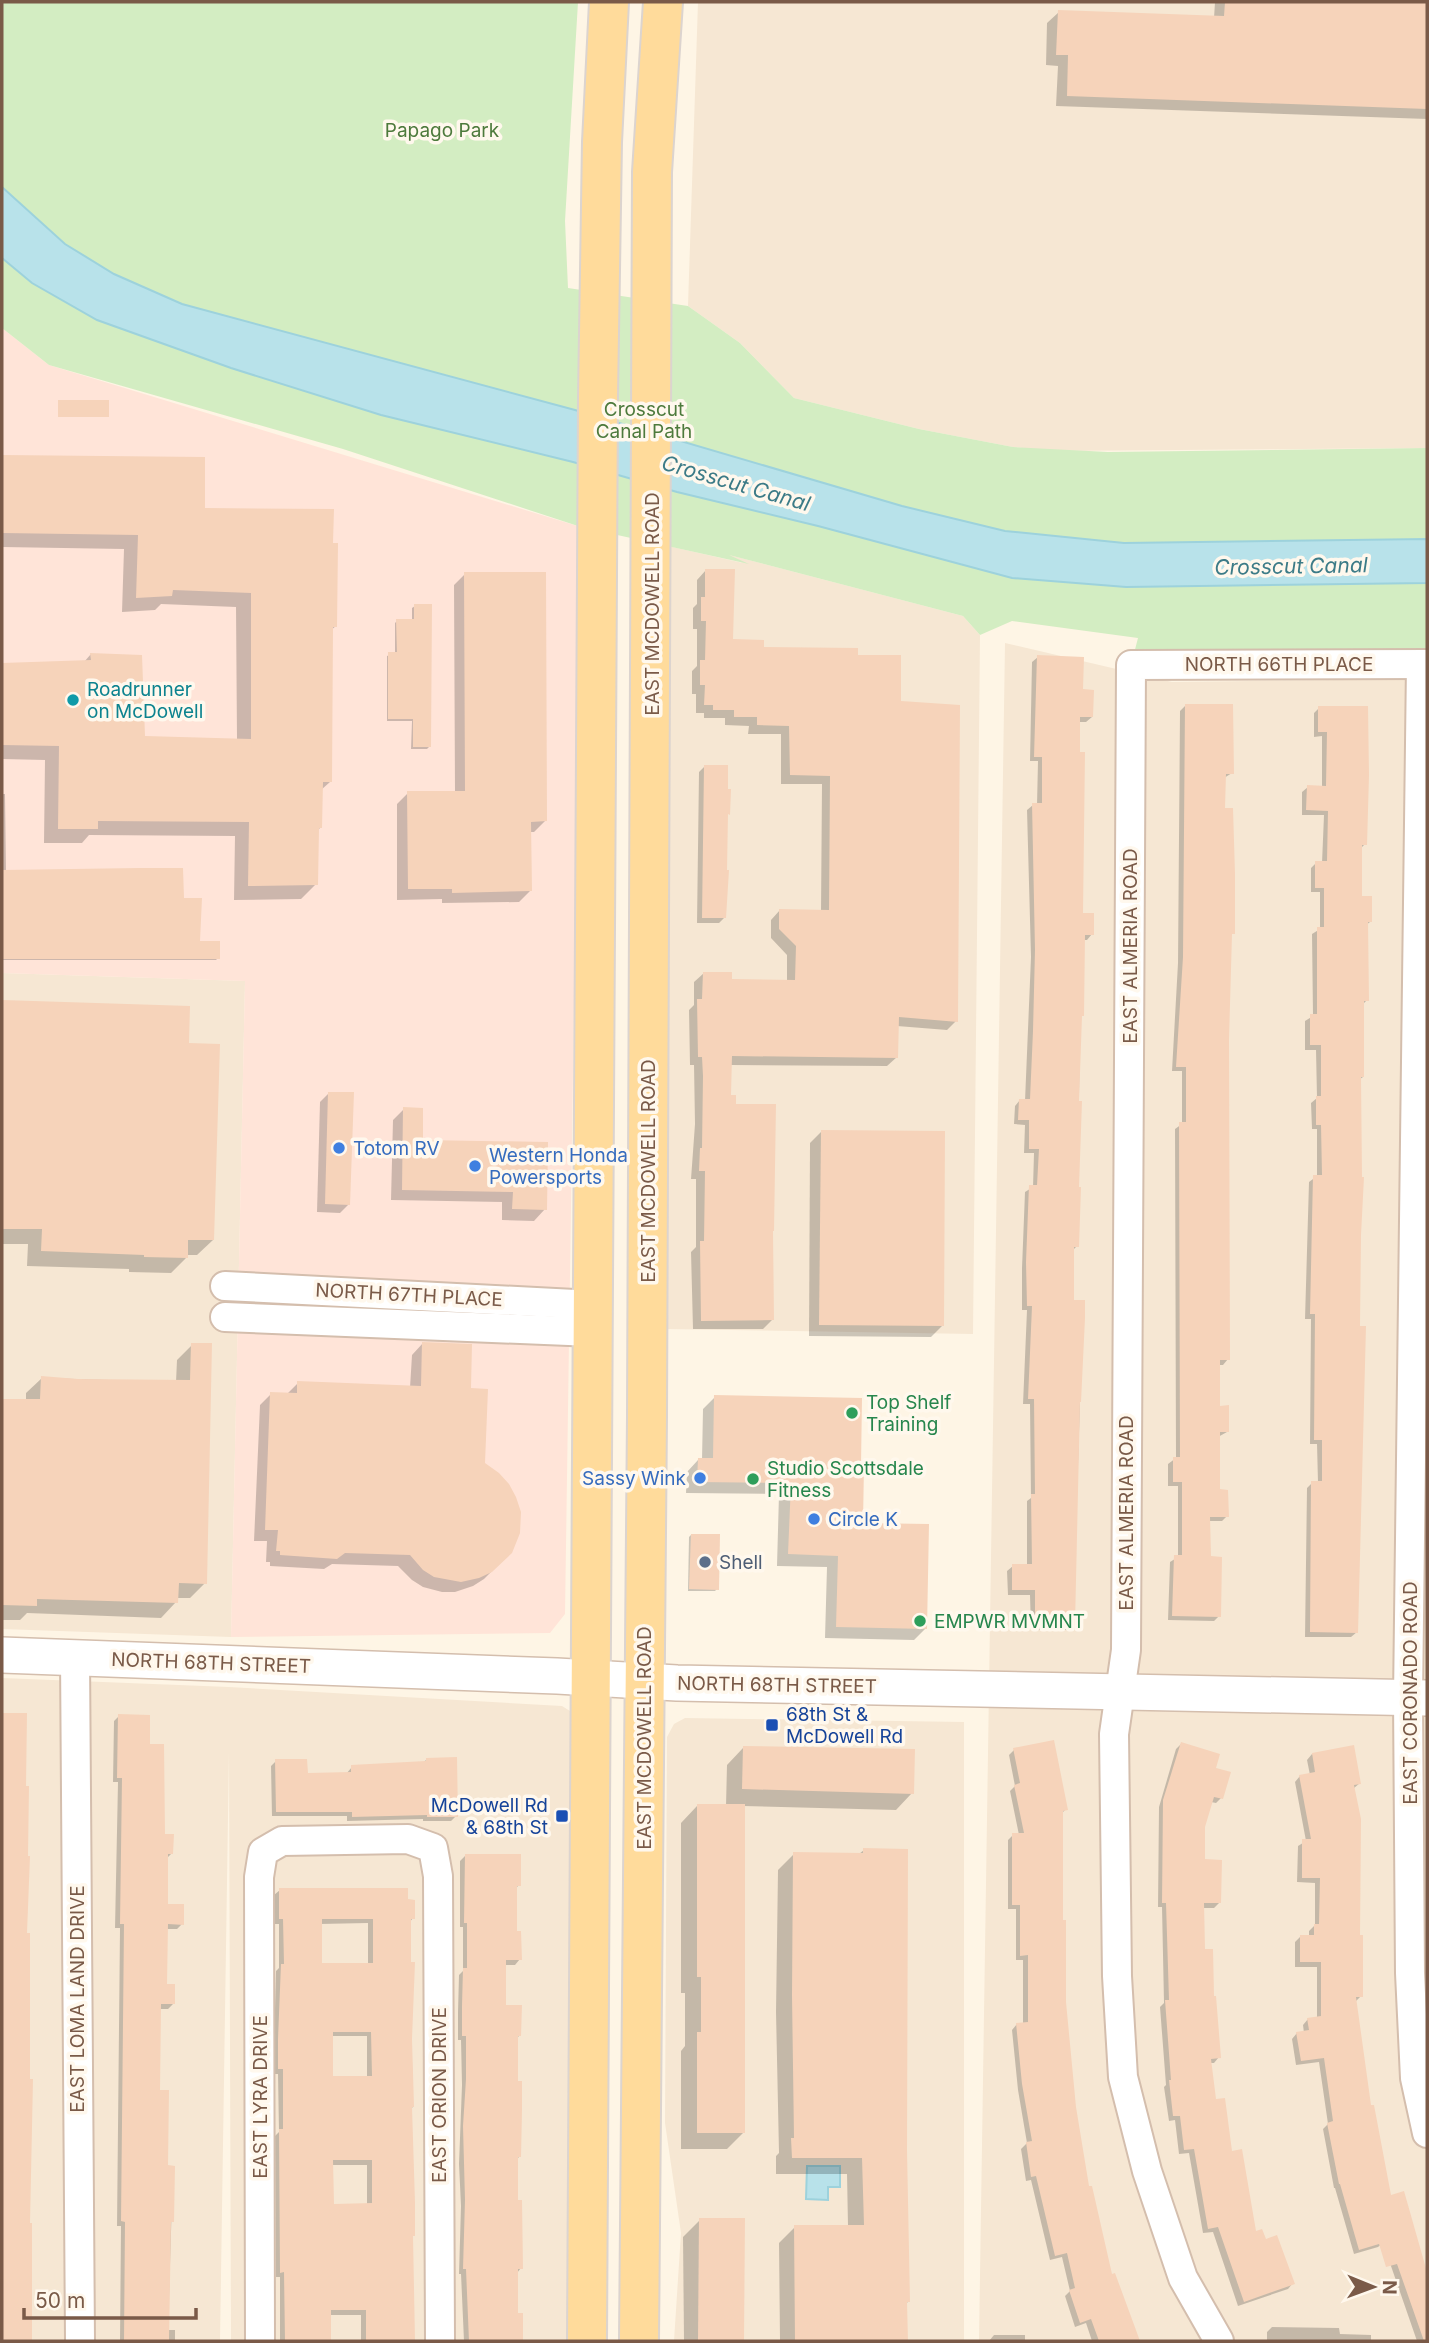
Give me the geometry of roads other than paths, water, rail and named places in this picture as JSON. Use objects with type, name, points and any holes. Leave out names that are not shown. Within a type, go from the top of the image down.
[{"type":"main road","points":[[587,2341],[598,414],[602,142],[609,2]]},
{"type":"main road","name":"EAST MCDOWELL ROAD","points":[[639,2341],[652,172],[663,2]]},
{"type":"main road","points":[[593,1247],[647,1247]]},
{"type":"main road","points":[[588,2177],[640,2177]]},
{"type":"street","name":"NORTH 66TH PLACE","points":[[1131,665],[1424,664]]},
{"type":"street","name":"EAST CORONADO ROAD","points":[[1424,664],[1418,1698],[1412,2026],[1415,2078],[1427,2133]]},
{"type":"street","name":"EAST ALMERIA ROAD","points":[[1131,665],[1126,1636],[1114,1734],[1117,1976],[1123,2077],[1147,2171],[1183,2278],[1219,2341]]},
{"type":"street","name":"NORTH 67TH PLACE","points":[[225,1286],[593,1319]]},
{"type":"street","name":"NORTH 67TH PLACE","points":[[225,1318],[593,1319]]},
{"type":"street","name":"NORTH 68TH STREET","points":[[2,1655],[644,1681],[1418,1698]]},
{"type":"street","name":"EAST LOMA LAND DRIVE","points":[[75,1657],[80,2341]]},
{"type":"street","name":"EAST ORION DRIVE","points":[[263,1853],[282,1841],[408,1839],[433,1849],[438,1875],[440,2341]]},
{"type":"street","name":"EAST LYRA DRIVE","points":[[260,2341],[259,1877],[263,1853]]},
{"type":"water","name":"Crosscut Canal","points":[[2,187],[65,244],[114,274],[182,304],[575,410],[902,506],[1005,531],[1124,543],[1427,539],[1427,583],[1126,587],[1012,578],[818,526],[677,492],[573,462],[381,415],[231,368],[97,320],[32,283],[2,258]]},
{"type":"water","points":[[807,2166],[840,2166],[840,2187],[828,2187],[828,2200],[806,2199]]},
{"type":"place","name":"Roadrunner on McDowell","points":[[73,700]]},
{"type":"place","name":"Totom RV","points":[[339,1148]]},
{"type":"place","name":"Western Honda Powersports","points":[[475,1166]]},
{"type":"place","name":"Top Shelf Training","points":[[852,1413]]},
{"type":"place","name":"Sassy Wink","points":[[700,1478]]},
{"type":"place","name":"Studio Scottsdale Fitness","points":[[753,1479]]},
{"type":"place","name":"Circle K","points":[[814,1519]]},
{"type":"place","name":"Shell","points":[[705,1562]]},
{"type":"place","name":"EMPWR MVMNT","points":[[920,1621]]},
{"type":"place","name":"68th St & McDowell Rd","points":[[772,1725]]},
{"type":"place","name":"McDowell Rd & 68th St","points":[[562,1816]]},
{"type":"park label","name":"Papago Park","points":[[442,130]]},
{"type":"park label","name":"Crosscut Canal Path","points":[[644,420]]}]
